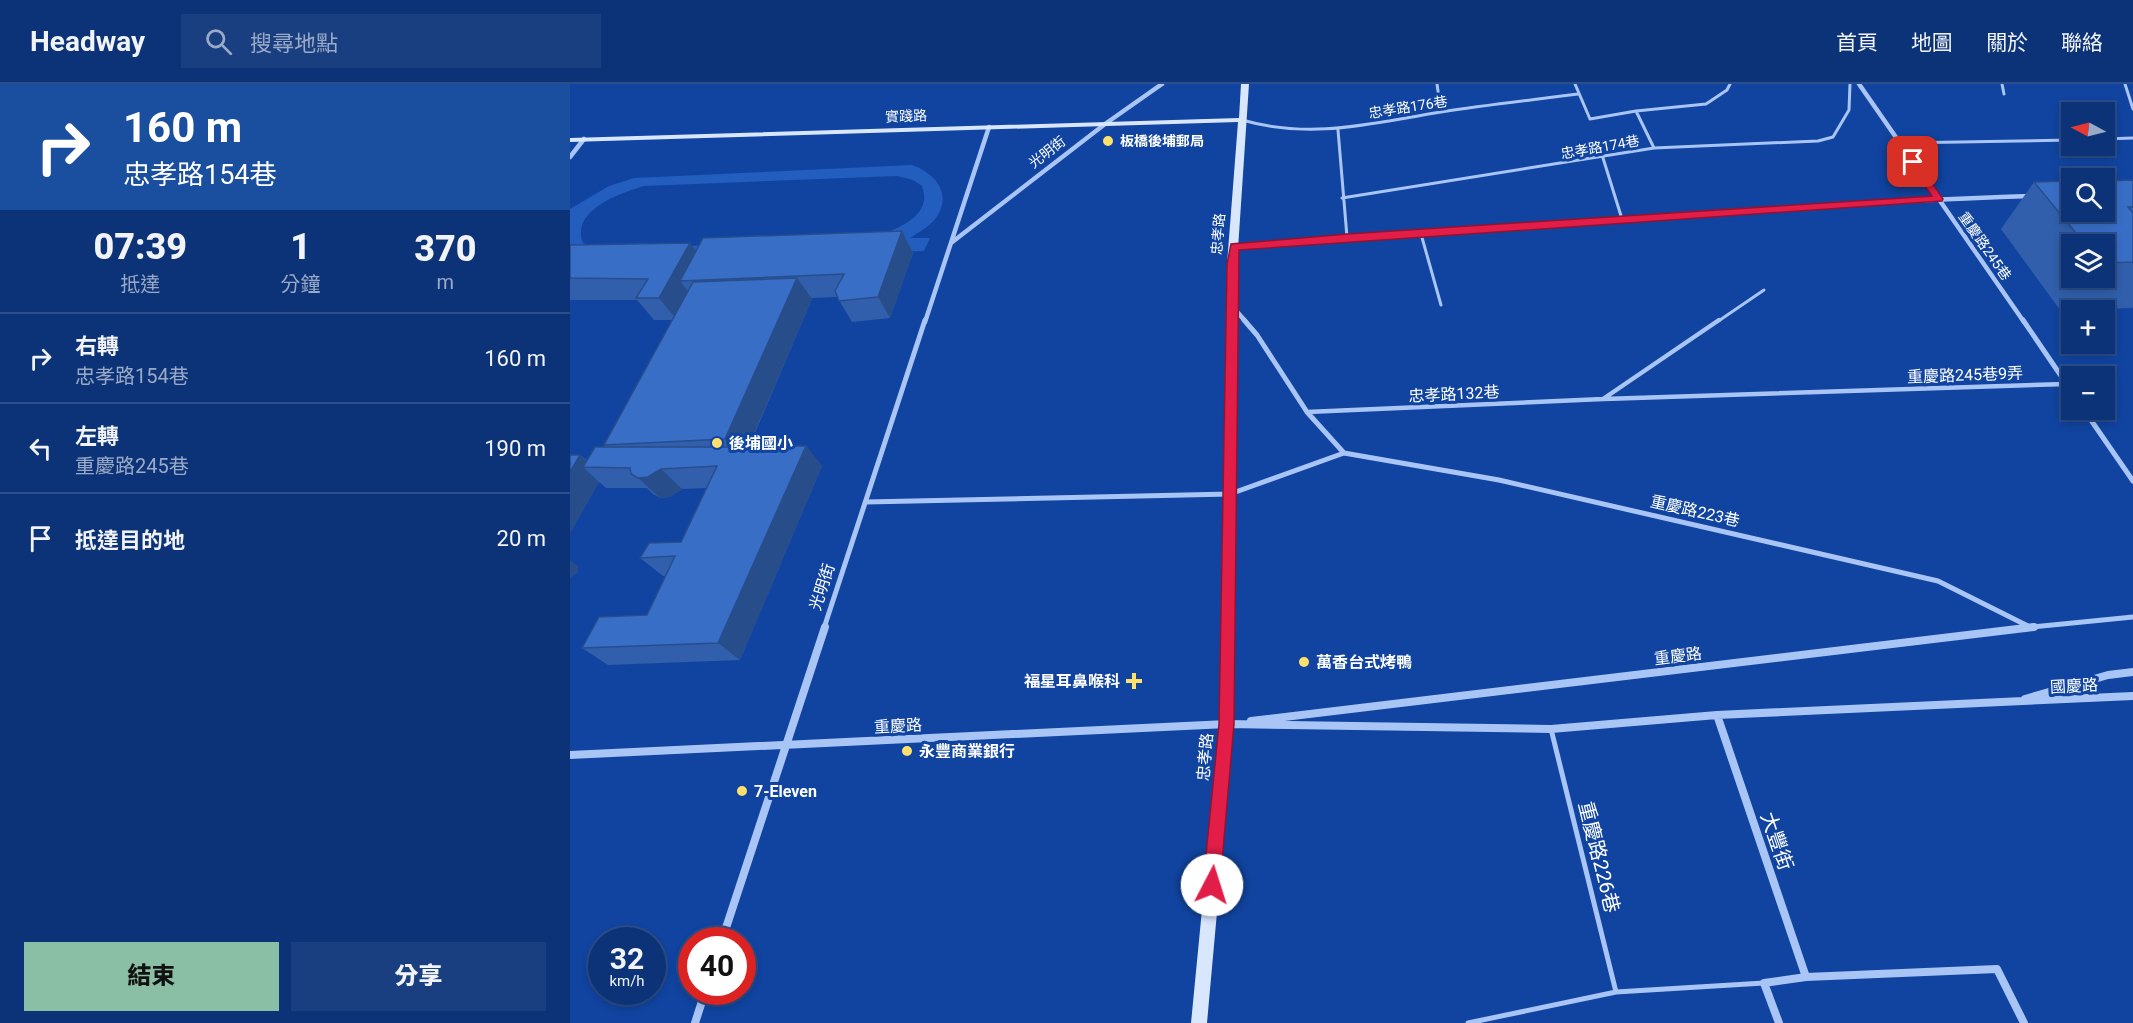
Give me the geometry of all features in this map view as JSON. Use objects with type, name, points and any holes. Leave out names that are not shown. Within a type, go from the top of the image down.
[{"type":"street","name":"光明街","points":[[950,243],[1161,84]]},
{"type":"street","name":"忠孝路","points":[[1199,1023],[1227,724],[1232,306],[1245,84]]},
{"type":"street","name":"重慶路245巷","points":[[1859,84],[2061,377]]},
{"type":"street","name":"實踐路","points":[[570,140],[1242,120]]},
{"type":"street","name":"光明街","points":[[726,927],[989,128]]},
{"type":"street","points":[[570,157],[584,139]]},
{"type":"street","points":[[1235,247],[1347,237],[1421,234],[1622,219],[1938,199],[2038,196]]},
{"type":"street","points":[[1232,306],[1257,335],[1307,412],[1344,453]]},
{"type":"street","points":[[2091,420],[2133,481]]},
{"type":"street","name":"重慶路223巷","points":[[1230,494],[1344,453],[1499,480],[1938,581],[2031,627]]},
{"type":"street","points":[[866,502],[1230,494]]},
{"type":"street","name":"重慶路","points":[[1227,724],[2031,627],[2133,617]]},
{"type":"street","points":[[2015,702],[2108,675],[2133,672]]},
{"type":"street","name":"國慶路","points":[[2015,702],[2133,696]]},
{"type":"street","name":"重慶路","points":[[570,755],[1227,724],[1551,729],[1717,716],[2015,702]]},
{"type":"street","name":"大豐街","points":[[1717,716],[1806,977]]},
{"type":"street","points":[[1779,1023],[1764,983],[1806,977],[1997,969],[2024,1023]]},
{"type":"street","points":[[695,1023],[701,1005]]},
{"type":"lane","points":[[1437,84],[1440,112]]},
{"type":"lane","points":[[1575,84],[1590,119],[1636,111],[1706,104],[1727,90],[1730,84]]},
{"type":"lane","name":"忠孝路174巷","points":[[1342,198],[1603,158],[1654,148],[1818,141],[1833,136],[1849,110],[1850,84]]},
{"type":"lane","points":[[2002,84],[2004,94]]},
{"type":"lane","points":[[2125,84],[2133,109]]},
{"type":"lane","name":"忠孝路176巷","points":[[1242,120],[1266,129],[1338,130],[1440,112],[1578,94]]},
{"type":"lane","points":[[1636,111],[1654,148]]},
{"type":"lane","points":[[1338,130],[1347,237]]},
{"type":"lane","points":[[2115,139],[2133,138]]},
{"type":"lane","points":[[1900,143],[2061,140]]},
{"type":"lane","points":[[1603,158],[1622,219]]},
{"type":"lane","points":[[1421,234],[1442,305]]},
{"type":"lane","points":[[1603,399],[1764,290]]},
{"type":"lane","name":"重慶路245巷9弄","points":[[1864,390],[2061,384]]},
{"type":"lane","name":"忠孝路132巷","points":[[1307,412],[1864,390]]},
{"type":"lane","name":"重慶路226巷","points":[[1551,729],[1616,992]]},
{"type":"lane","points":[[1468,1023],[1616,992],[1764,983]]},
{"type":"shaded area","points":[[912,165],[928,173],[934,179],[942,193],[943,201],[936,218],[910,238],[930,238],[924,251],[570,260],[570,209],[609,186],[634,178]],"holes":[[[897,176],[913,180],[922,186],[924,197],[921,209],[915,216],[897,228],[858,240],[599,249],[583,243],[581,231],[584,221],[591,212],[611,198],[644,186]]]},
{"type":"building","points":[[2133,180],[2133,207],[2128,207],[2133,213],[2133,262],[2115,263],[2115,234],[2077,234],[2067,222],[2115,222],[2115,181]]},
{"type":"building","points":[[2061,181],[2061,215],[2034,182]]},
{"type":"building","points":[[902,231],[878,297],[839,301],[835,291],[844,274],[680,281],[703,238]]},
{"type":"building","points":[[690,243],[659,298],[636,298],[648,279],[570,278],[570,245]]},
{"type":"building","points":[[797,278],[725,439],[604,445],[693,282]]},
{"type":"building","points":[[773,436],[778,439],[778,446],[806,446],[718,643],[582,648],[599,617],[647,615],[675,556],[640,558],[649,543],[681,542],[717,466],[661,469],[648,477],[638,478],[631,474],[630,468],[583,467],[595,447],[753,447],[762,438]]},
{"type":"building","points":[[570,455],[580,455],[570,472]]},
{"type":"place","name":"板橋後埔郵局","points":[[1108,141]]},
{"type":"place","name":"後埔國小","points":[[717,443]]},
{"type":"place","name":"萬香台式烤鴨","points":[[1304,662]]},
{"type":"place","name":"福星耳鼻喉科","points":[[1134,681]]},
{"type":"place","name":"永豐商業銀行","points":[[907,751]]},
{"type":"place","name":"7-Eleven","points":[[742,791]]},
{"type":"route","points":[[1212,885],[1227,724],[1232,264],[1235,247],[1347,237],[1938,199],[1913,162]]}]
